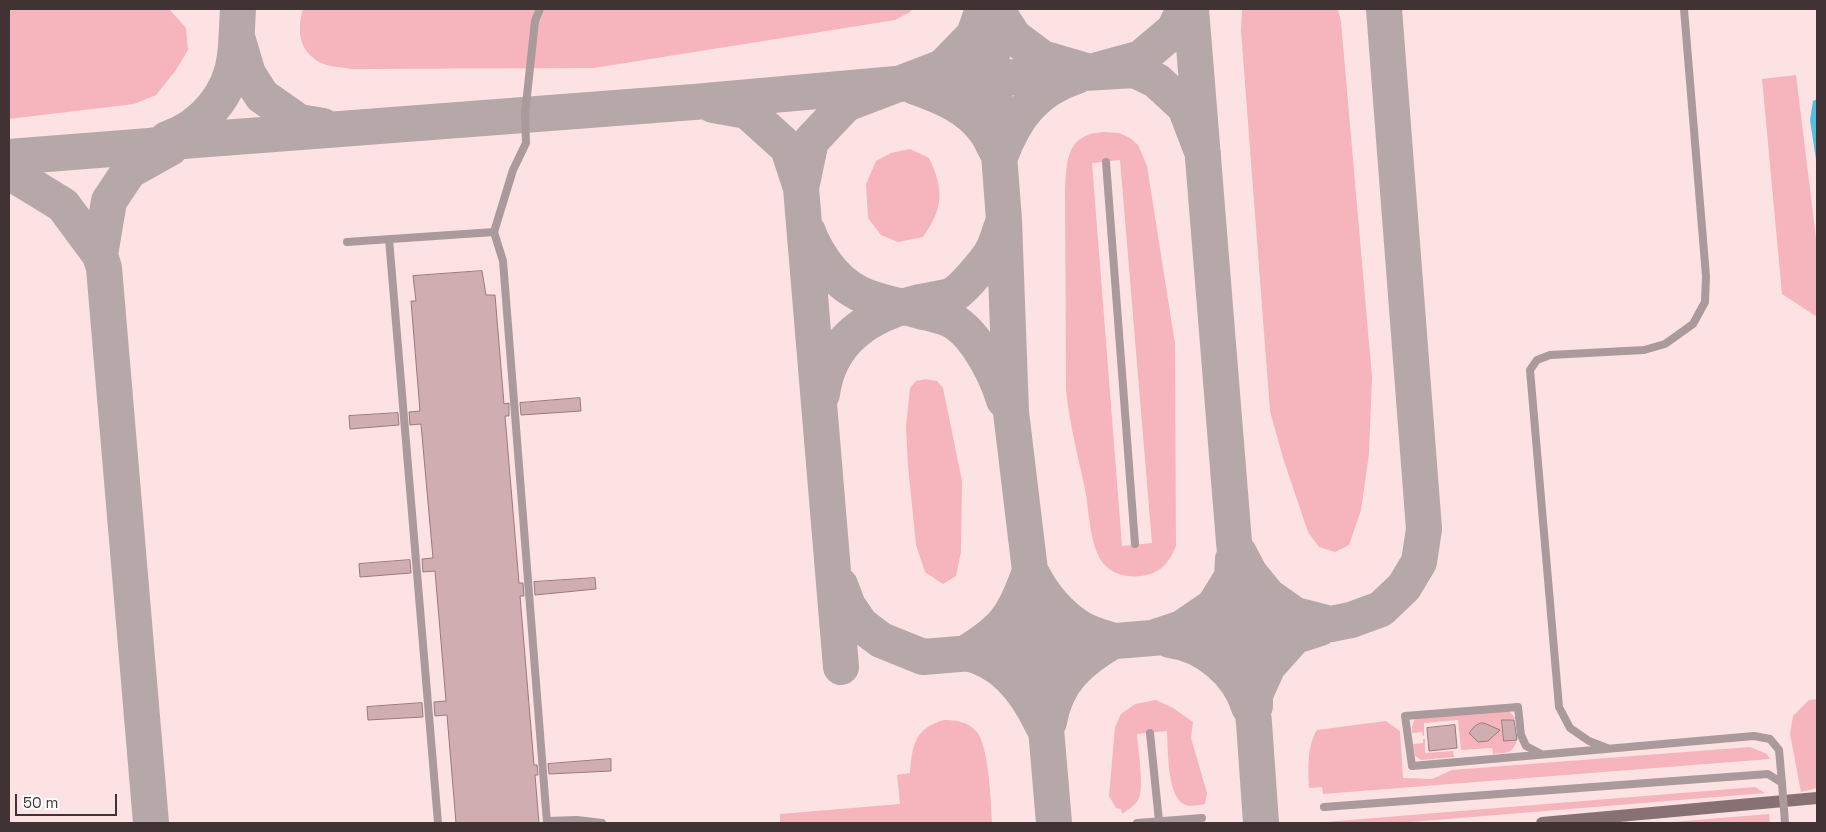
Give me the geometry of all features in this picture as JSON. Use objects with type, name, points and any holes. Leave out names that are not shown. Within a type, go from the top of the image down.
[{"type":"main road","points":[[1542,823],[1817,798]]},
{"type":"lane","points":[[540,9],[535,21],[527,95],[525,114],[526,142],[513,170],[494,232],[503,261],[547,822],[577,820],[602,823]]},
{"type":"lane","points":[[1607,748],[1590,741],[1570,728],[1559,707],[1530,370],[1537,360],[1550,354],[1644,350],[1665,344],[1693,324],[1705,302],[1706,276],[1684,9]]},
{"type":"lane","points":[[1106,162],[1135,544]]},
{"type":"lane","points":[[347,242],[494,232]]},
{"type":"lane","points":[[389,239],[438,823]]},
{"type":"lane","points":[[1541,754],[1526,746],[1521,735],[1518,707],[1405,716],[1412,766],[1754,736],[1770,739],[1779,750],[1785,823]]},
{"type":"lane","points":[[1150,733],[1159,821]]},
{"type":"lane","points":[[1324,807],[1768,774],[1782,783]]},
{"type":"lane","points":[[1137,823],[1202,818]]},
{"type":"shaded area","points":[[9,9],[1817,9],[1817,823],[9,823]]},
{"type":"shaded area","points":[[9,9],[169,9],[186,28],[188,50],[176,70],[156,95],[134,104],[9,119]]},
{"type":"shaded area","points":[[303,9],[912,9],[895,20],[594,68],[351,69],[321,63],[308,52],[301,39],[300,32]]},
{"type":"shaded area","points":[[1242,9],[1338,9],[1341,22],[1372,377],[1369,454],[1361,510],[1349,545],[1335,552],[1319,547],[1308,532],[1283,458],[1270,411],[1241,31]]},
{"type":"shaded area","points":[[1796,75],[1817,246],[1817,317],[1782,294],[1762,79]]},
{"type":"shaded area","points":[[1104,132],[1119,133],[1130,138],[1138,145],[1147,166],[1175,344],[1176,546],[1163,567],[1154,573],[1141,576],[1123,575],[1112,571],[1102,562],[1096,550],[1067,402],[1065,189],[1068,159],[1071,150],[1075,143],[1091,134]],"holes":[[[1120,160],[1152,543],[1122,546],[1092,163]]]},
{"type":"shaded area","points":[[910,149],[929,158],[934,169],[940,198],[935,216],[923,237],[898,242],[881,235],[868,218],[866,184],[876,161],[891,153]]},
{"type":"shaded area","points":[[925,379],[937,381],[943,388],[962,481],[961,552],[956,576],[943,584],[925,572],[916,545],[908,466],[906,427],[910,388],[916,381]]},
{"type":"shaded area","points":[[1817,699],[1817,788],[1801,792],[1790,734],[1793,716],[1809,700]]},
{"type":"shaded area","points":[[1156,700],[1173,708],[1193,722],[1191,738],[1207,793],[1205,804],[1194,806],[1182,803],[1173,790],[1169,770],[1167,731],[1137,734],[1141,776],[1139,798],[1132,807],[1122,814],[1121,809],[1116,808],[1109,796],[1115,727],[1121,714],[1135,704]]},
{"type":"shaded area","points":[[1509,711],[1516,719],[1502,721],[1504,741],[1517,740],[1513,748],[1505,753],[1493,754],[1492,748],[1461,750],[1458,720],[1424,723],[1424,736],[1422,732],[1412,733],[1413,724],[1419,717]]},
{"type":"shaded area","points":[[944,720],[966,724],[976,731],[980,738],[984,748],[989,775],[992,822],[780,823],[780,814],[900,804],[897,775],[910,773],[914,746],[921,733],[934,723]]},
{"type":"shaded area","points":[[1386,721],[1400,731],[1403,778],[1432,779],[1452,770],[1750,747],[1767,754],[1770,759],[1323,794],[1322,787],[1309,788],[1308,766],[1310,750],[1317,730]]},
{"type":"shaded area","points":[[1423,739],[1425,739],[1425,753],[1453,751],[1454,757],[1421,760],[1415,756],[1413,744],[1423,743]]},
{"type":"shaded area","points":[[1755,787],[1765,793],[1399,823],[1325,823],[1325,822]]},
{"type":"shaded area","points":[[1769,814],[1770,823],[1660,823]]},
{"type":"water","points":[[1817,99],[1817,166],[1810,120],[1813,101]]},
{"type":"building","points":[[482,271],[486,295],[495,295],[504,404],[509,403],[509,416],[505,416],[519,583],[523,583],[524,596],[520,596],[534,765],[537,765],[538,775],[535,775],[539,823],[456,823],[447,715],[435,716],[434,702],[446,701],[435,571],[423,572],[422,559],[433,558],[421,424],[410,425],[409,412],[420,411],[411,301],[416,301],[413,276]]},
{"type":"building","points":[[580,398],[581,411],[521,415],[520,403]]},
{"type":"building","points":[[398,413],[399,425],[350,429],[349,416]]},
{"type":"building","points":[[410,560],[411,573],[360,577],[359,564]]},
{"type":"building","points":[[595,578],[596,589],[535,595],[534,582]]},
{"type":"building","points":[[422,703],[423,717],[368,720],[367,707]]},
{"type":"building","points":[[1502,720],[1514,720],[1517,740],[1504,741]]},
{"type":"building","points":[[1481,723],[1500,730],[1488,741],[1478,742],[1469,733],[1475,726]]},
{"type":"building","points":[[1455,725],[1457,748],[1429,751],[1427,728]]},
{"type":"building","points":[[611,759],[611,771],[549,774],[548,764]]},
{"type":"taxiway","points":[[167,139],[180,134],[192,126],[213,107],[221,96],[228,83],[236,50],[238,9]]},
{"type":"taxiway","points":[[801,188],[811,141],[846,104],[943,67],[974,35],[983,9]]},
{"type":"taxiway","points":[[988,9],[1004,220],[1011,412],[1039,646],[1054,823]]},
{"type":"taxiway","points":[[996,9],[1014,37],[1042,58],[1090,72],[1141,58],[1174,30],[1184,9]]},
{"type":"taxiway","points":[[1191,9],[1234,542],[1254,723],[1261,823]]},
{"type":"taxiway","points":[[1152,638],[1331,624],[1351,620],[1381,609],[1404,587],[1419,562],[1424,529],[1384,9]]},
{"type":"taxiway","points":[[237,37],[248,74],[262,96],[299,122],[323,126]]},
{"type":"taxiway","points":[[9,157],[149,146],[183,141],[694,102],[896,84],[1135,70],[1157,81],[1185,107],[1203,154]]},
{"type":"taxiway","points":[[1000,157],[1012,129],[1028,106],[1049,89],[1077,76]]},
{"type":"taxiway","points":[[913,86],[944,98],[972,116],[987,133],[1000,157]]},
{"type":"taxiway","points":[[713,105],[747,111],[788,148],[801,188],[841,667]]},
{"type":"taxiway","points":[[9,172],[63,205],[100,255],[109,201],[129,171],[170,148]]},
{"type":"taxiway","points":[[822,394],[826,375],[833,358],[855,332],[869,322],[902,307],[950,296],[957,292],[990,255],[1003,223]]},
{"type":"taxiway","points":[[808,232],[824,262],[834,275],[855,291],[878,301],[943,317],[956,323],[972,338],[986,358],[1004,400]]},
{"type":"taxiway","points":[[100,255],[104,268],[151,823]]},
{"type":"taxiway","points":[[1239,553],[1250,574],[1268,596],[1295,615],[1323,622]]},
{"type":"taxiway","points":[[840,585],[848,606],[861,625],[881,640],[923,657],[1152,638],[1182,628],[1214,606],[1232,577],[1233,559]]},
{"type":"taxiway","points":[[966,653],[1000,628],[1014,610],[1030,571]]},
{"type":"taxiway","points":[[1031,572],[1046,596],[1072,623],[1092,634],[1113,641]]},
{"type":"taxiway","points":[[1255,706],[1255,695],[1268,666],[1295,636],[1320,628]]},
{"type":"taxiway","points":[[1170,640],[1196,647],[1219,662],[1237,683],[1249,707]]},
{"type":"taxiway","points":[[1049,722],[1052,708],[1063,684],[1090,656],[1113,641]]},
{"type":"taxiway","points":[[966,653],[992,663],[1013,679],[1030,701],[1043,726]]}]
